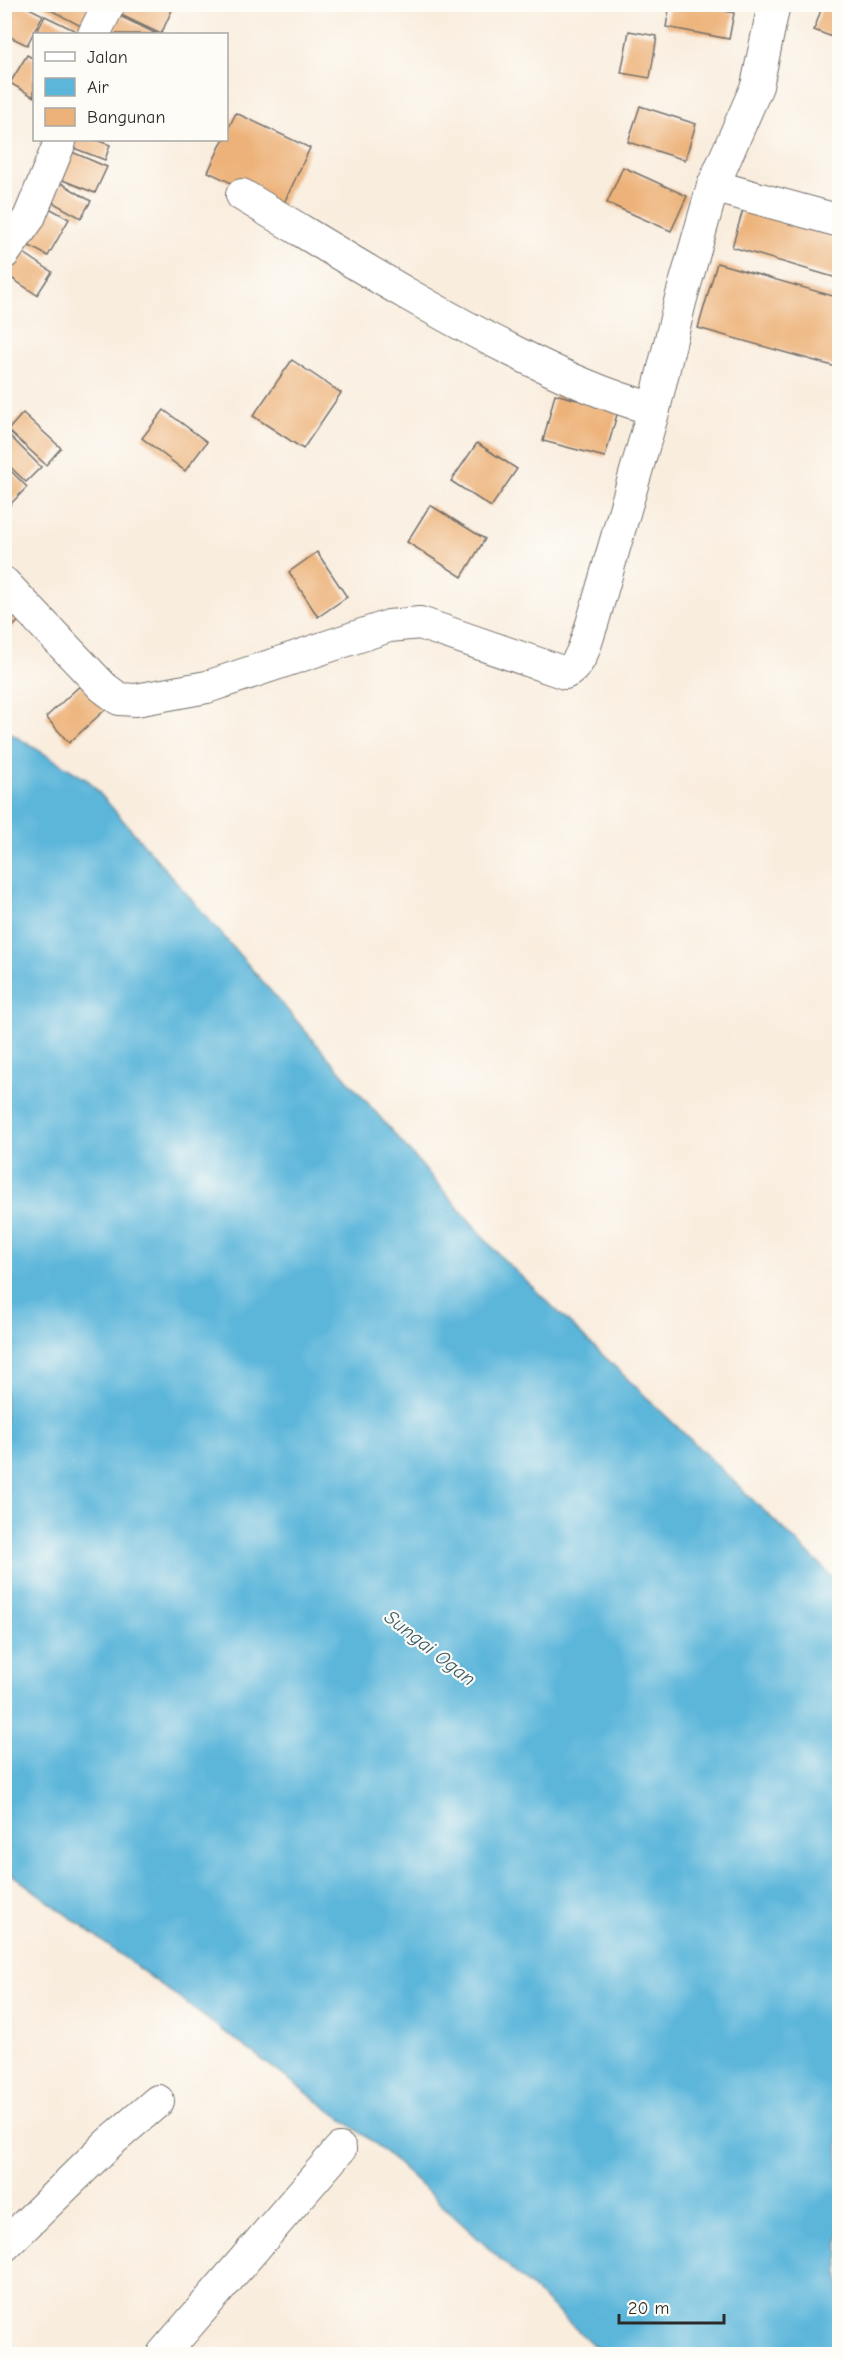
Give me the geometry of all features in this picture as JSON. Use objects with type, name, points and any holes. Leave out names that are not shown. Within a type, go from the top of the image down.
[{"type":"street","points":[[94,33],[109,4]]},
{"type":"street","points":[[4,583],[104,687],[119,699],[136,700],[207,687],[389,626],[406,623],[420,623],[565,673],[572,670],[580,658],[592,624],[654,409],[680,302],[713,186],[757,86],[774,4]]},
{"type":"street","points":[[4,253],[29,218],[59,141]]},
{"type":"street","points":[[713,186],[840,221]]},
{"type":"street","points":[[242,195],[461,325],[571,381],[621,400],[654,409]]},
{"type":"street","points":[[4,2246],[109,2143],[158,2101]]},
{"type":"street","points":[[163,2355],[340,2149]]},
{"type":"water","name":"Sungai Ogan","points":[[5,730],[89,781],[500,1256],[839,1583],[839,2354],[603,2354],[377,2145],[5,1869]]},
{"type":"building","points":[[4,4],[21,4],[43,15],[27,45],[4,34]]},
{"type":"building","points":[[44,4],[107,4],[92,32],[43,6]]},
{"type":"building","points":[[126,4],[160,4],[172,10],[161,33],[121,15]]},
{"type":"building","points":[[670,4],[692,4],[734,13],[729,39],[666,27]]},
{"type":"building","points":[[823,4],[840,4],[840,40],[814,30]]},
{"type":"building","points":[[45,16],[80,33],[36,33]]},
{"type":"building","points":[[120,16],[155,33],[112,33]]},
{"type":"building","points":[[629,31],[657,36],[650,78],[621,73]]},
{"type":"building","points":[[27,55],[33,58],[33,96],[10,83]]},
{"type":"building","points":[[640,106],[696,124],[685,160],[628,142]]},
{"type":"building","points":[[236,113],[310,148],[282,207],[208,172],[223,141],[228,141],[228,129]]},
{"type":"building","points":[[74,141],[99,141],[110,145],[105,160],[71,147]]},
{"type":"building","points":[[72,152],[107,167],[95,193],[60,179]]},
{"type":"building","points":[[623,167],[687,196],[671,231],[607,203]]},
{"type":"building","points":[[61,183],[91,201],[81,218],[50,201]]},
{"type":"building","points":[[745,203],[840,231],[840,279],[732,247]]},
{"type":"building","points":[[42,204],[69,219],[48,256],[22,242]]},
{"type":"building","points":[[18,249],[52,272],[37,295],[4,273],[4,269]]},
{"type":"building","points":[[717,263],[840,298],[840,368],[698,328]]},
{"type":"building","points":[[292,360],[341,393],[303,449],[253,416]]},
{"type":"building","points":[[555,394],[618,411],[605,457],[543,441]]},
{"type":"building","points":[[164,410],[207,442],[185,471],[142,438]]},
{"type":"building","points":[[23,413],[61,448],[46,465],[8,430]]},
{"type":"building","points":[[4,430],[41,467],[26,482],[4,461]]},
{"type":"building","points":[[477,443],[517,469],[491,507],[451,481]]},
{"type":"building","points":[[5,465],[27,487],[5,510]]},
{"type":"building","points":[[430,505],[485,539],[462,577],[407,542]]},
{"type":"building","points":[[317,552],[347,597],[318,617],[289,572]]},
{"type":"building","points":[[5,586],[29,610],[7,633],[5,631]]},
{"type":"building","points":[[85,681],[108,707],[69,743],[46,717]]}]
